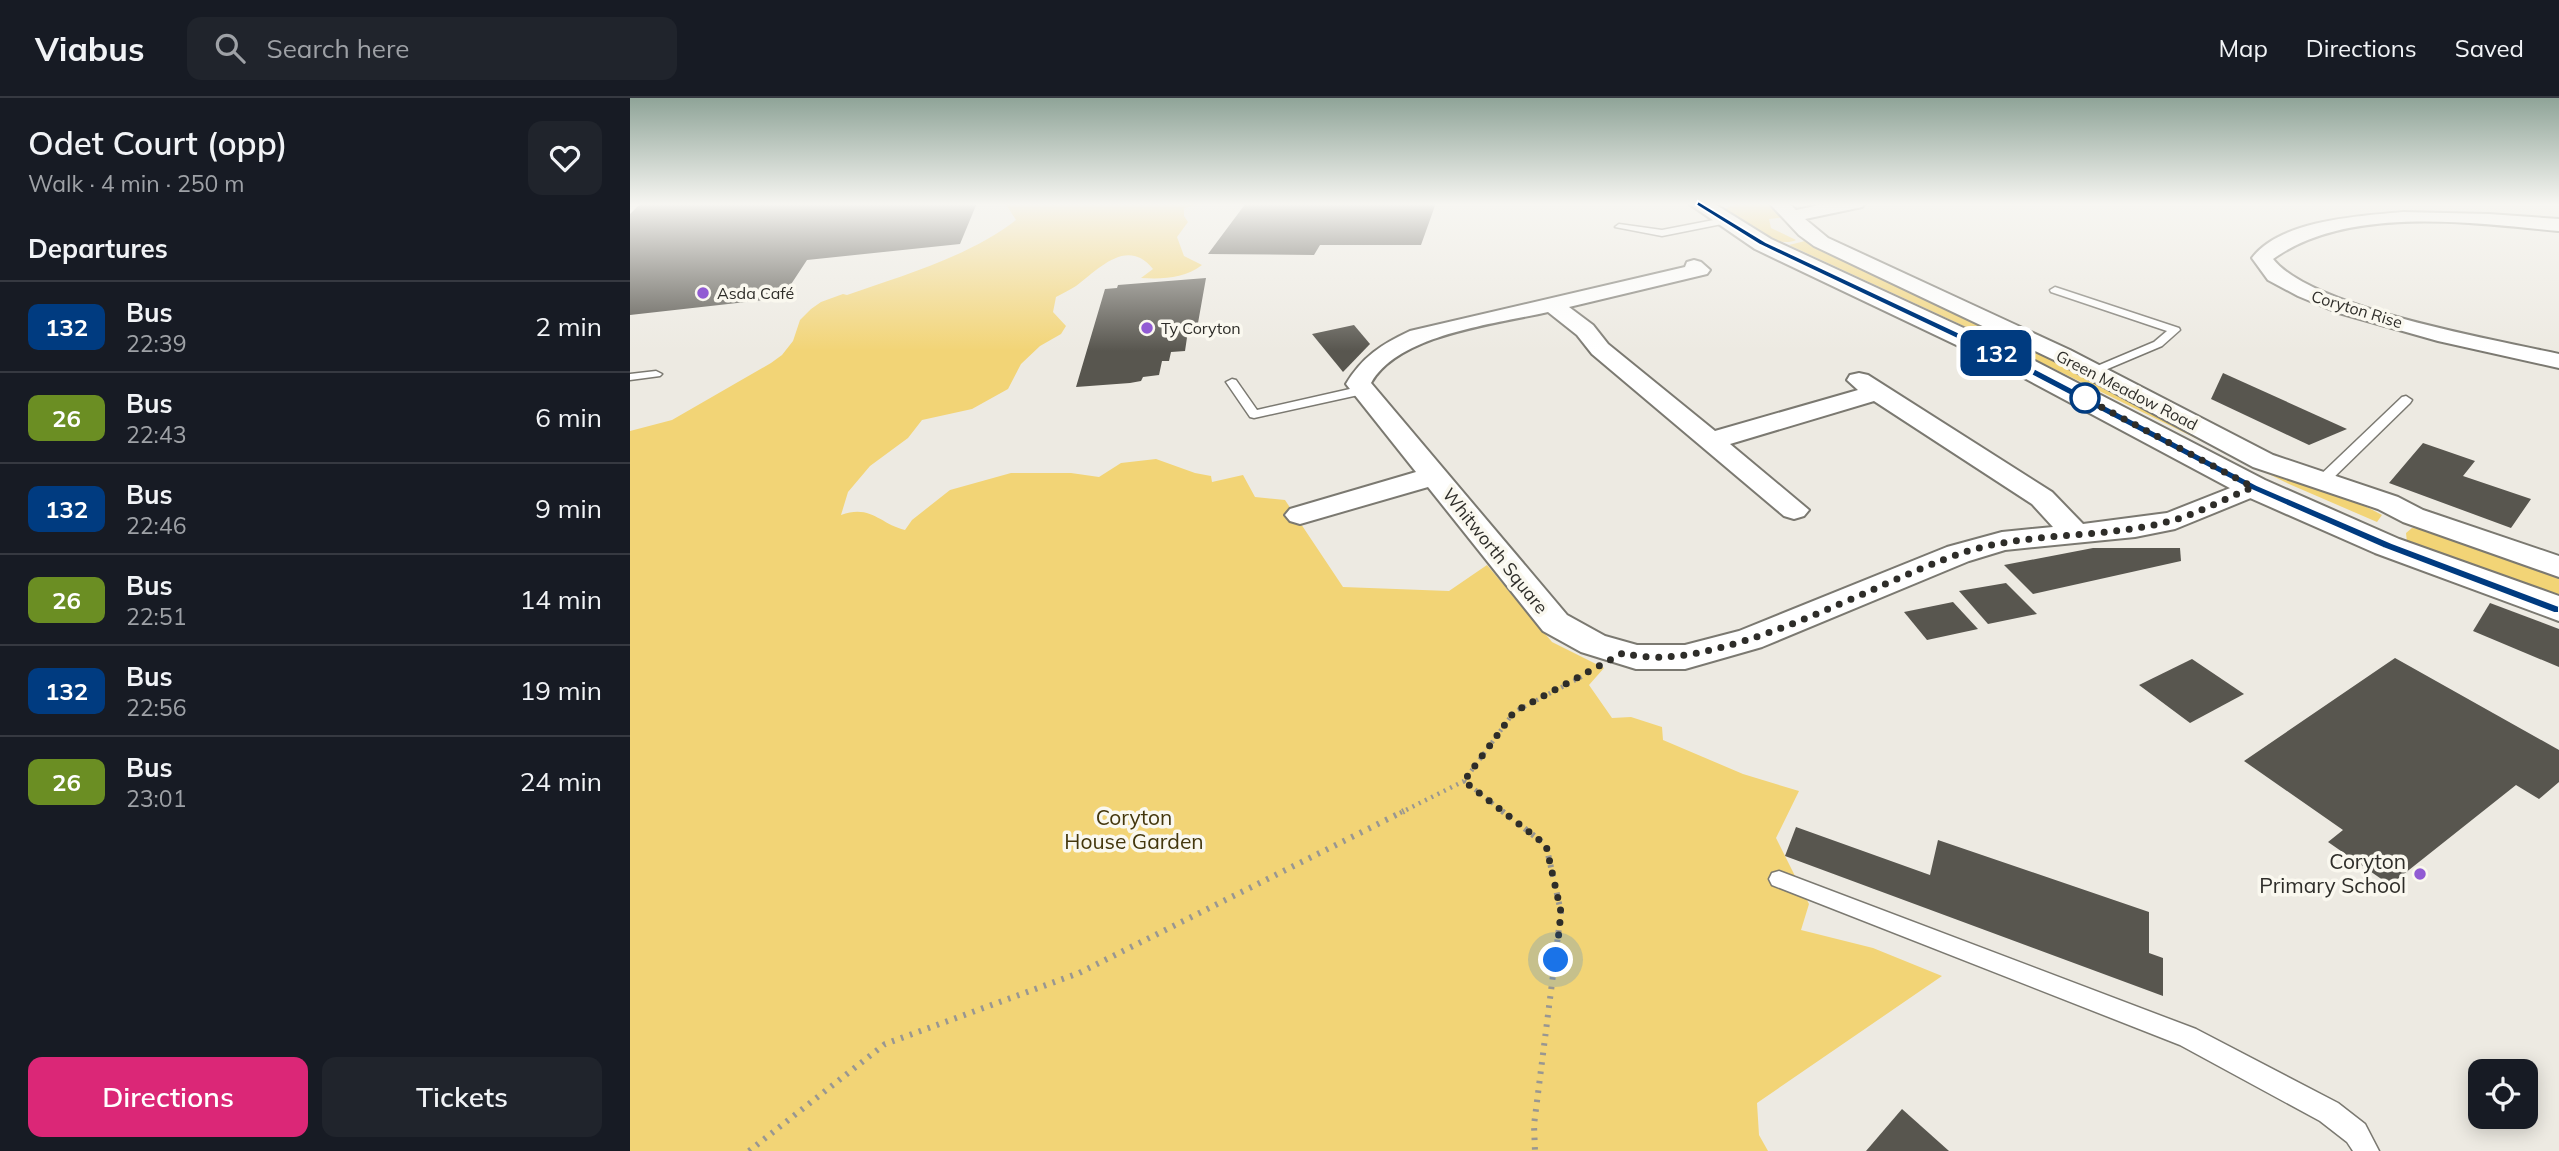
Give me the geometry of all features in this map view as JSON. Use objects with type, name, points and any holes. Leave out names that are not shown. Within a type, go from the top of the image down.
[{"type":"main road","points":[[1780,252],[2034,372],[2253,487],[2387,546],[2559,610]]},
{"type":"street","name":"Green Meadow Road","points":[[1842,252],[2094,372],[2242,452],[2559,567]]},
{"type":"street","name":"Coryton Rise","points":[[2270,252],[2262,258],[2263,266],[2279,280],[2339,305],[2404,324],[2559,361]]},
{"type":"street","points":[[1363,390],[1358,384],[1365,370],[1385,351],[1418,336],[1700,270],[1694,266]]},
{"type":"street","points":[[1553,305],[1585,330],[1600,349],[1794,510]]},
{"type":"street","points":[[1711,441],[1868,386],[2042,498],[2076,534]]},
{"type":"street","name":"Whitworth Square","points":[[1363,390],[1555,623],[1593,644],[1636,657],[1685,657],[1749,639],[1958,554],[2002,541],[2175,520],[2253,487]]},
{"type":"street","points":[[1300,515],[1434,476]]},
{"type":"street","points":[[2387,546],[2413,516]]},
{"type":"lane","points":[[2055,290],[2175,330],[2158,344],[2094,372]]},
{"type":"lane","points":[[630,377],[656,374]]},
{"type":"lane","points":[[1232,382],[1254,414],[1363,390]]},
{"type":"lane","points":[[2321,482],[2406,400]]},
{"type":"lane","points":[[1779,879],[2188,1037],[2329,1112],[2356,1133],[2367,1151]]},
{"type":"path","points":[[749,1151],[885,1044],[1079,974],[1464,781],[1514,712],[1623,653]]},
{"type":"path","points":[[1464,781],[1546,845],[1561,912],[1534,1125],[1535,1151]]},
{"type":"green space","name":"Coryton House Garden","points":[[962,252],[1183,252],[1184,256],[1202,265],[1180,276],[1141,278],[1153,269],[1143,260],[1123,256],[1113,259],[1056,297],[1053,312],[1066,326],[1061,334],[1040,346],[1021,364],[1008,389],[972,409],[922,420],[908,438],[870,466],[848,492],[841,515],[851,512],[868,513],[905,530],[912,520],[950,490],[1011,473],[1071,473],[1099,477],[1121,463],[1156,459],[1211,476],[1212,482],[1243,475],[1255,497],[1285,500],[1343,587],[1449,591],[1487,565],[1552,642],[1604,668],[1589,685],[1612,718],[1631,717],[1662,727],[1663,740],[1743,774],[1799,791],[1776,838],[1809,904],[1801,930],[1873,948],[1942,976],[1757,1103],[1759,1135],[1768,1151],[630,1151],[630,431],[672,420],[771,363],[782,355],[793,341],[800,320],[821,302]]},
{"type":"green space","points":[[1804,252],[1832,252],[2088,375],[2230,455],[2345,498],[2382,515],[2377,522],[2289,484],[2020,352]]},
{"type":"green space","points":[[2412,528],[2425,529],[2559,575],[2559,605],[2524,583],[2407,542],[2406,533]]},
{"type":"building","points":[[630,252],[882,252],[807,260],[782,298],[630,315]]},
{"type":"building","points":[[1209,252],[1316,252],[1314,255],[1208,254]]},
{"type":"building","points":[[1206,278],[1198,323],[1189,324],[1185,351],[1171,352],[1169,361],[1162,361],[1159,375],[1143,377],[1141,381],[1130,383],[1076,387],[1105,289],[1117,288],[1118,285]]},
{"type":"building","points":[[1354,325],[1370,344],[1343,372],[1312,334]]},
{"type":"building","points":[[2223,373],[2347,429],[2309,445],[2211,399]]},
{"type":"building","points":[[2423,443],[2475,461],[2463,476],[2531,499],[2511,528],[2389,483]]},
{"type":"building","points":[[2093,548],[2180,548],[2181,561],[2033,594],[2004,565]]},
{"type":"building","points":[[2006,583],[2037,614],[1988,624],[1959,591]]},
{"type":"building","points":[[1953,602],[1978,629],[1927,640],[1904,612]]},
{"type":"building","points":[[2490,603],[2559,629],[2559,667],[2473,631]]},
{"type":"building","points":[[2395,658],[2559,750],[2559,782],[2539,799],[2516,785],[2390,885],[2328,842],[2343,830],[2244,761]]},
{"type":"building","points":[[2192,659],[2244,694],[2190,723],[2139,685]]},
{"type":"building","points":[[1796,827],[1930,875],[1938,840],[2149,912],[2149,953],[2163,958],[2163,996],[1785,856]]},
{"type":"building","points":[[1902,1109],[1949,1151],[1866,1151]]},
{"type":"bus line","name":"132","points":[[1780,252],[2023,366],[2253,487],[2387,546],[2559,609]]},
{"type":"place","name":"Asda Café","points":[[703,293]]},
{"type":"place","name":"Ty Coryton","points":[[1147,328]]},
{"type":"place","name":"Coryton Primary School","points":[[2420,874]]},
{"type":"route","points":[[1556,960],[1561,912],[1546,845],[1464,781],[1514,712],[1623,653],[1636,657],[1685,657],[1749,639],[1958,554],[2002,541],[2135,527],[2175,520],[2253,487],[2075,393],[2085,398]]}]
